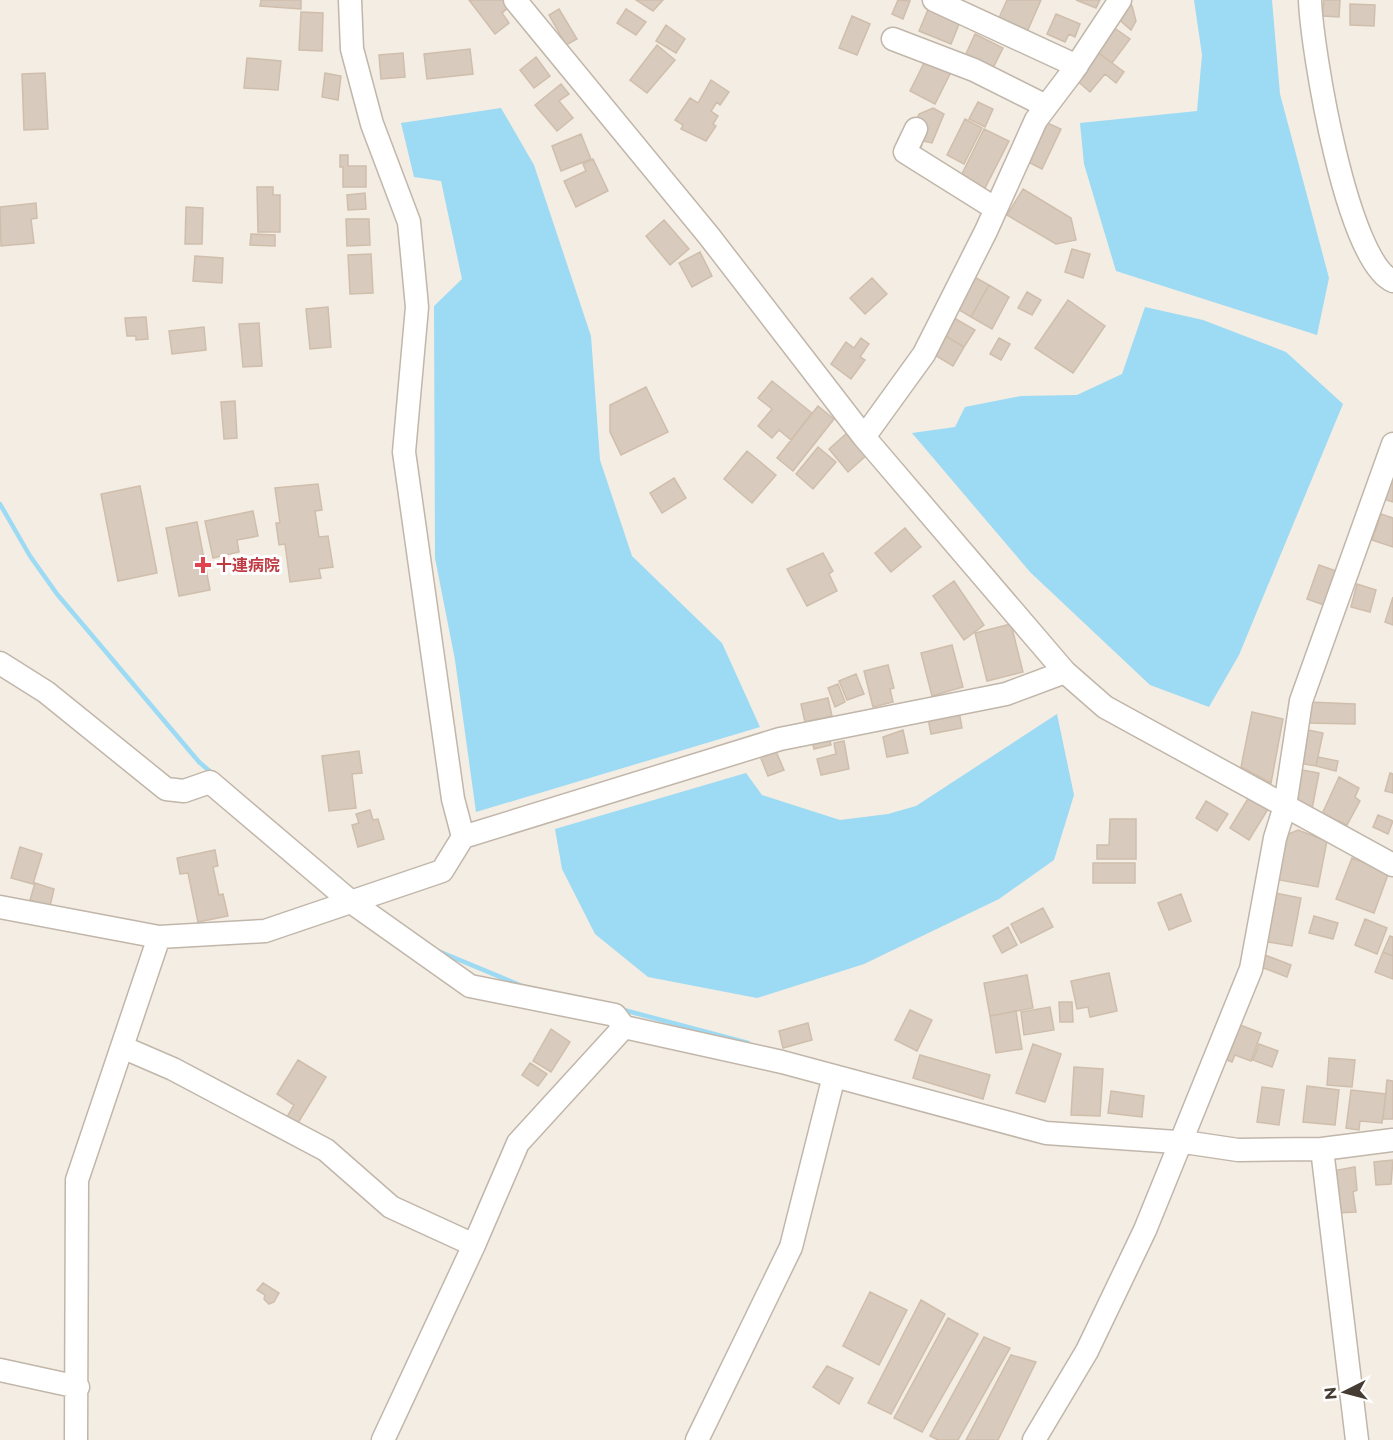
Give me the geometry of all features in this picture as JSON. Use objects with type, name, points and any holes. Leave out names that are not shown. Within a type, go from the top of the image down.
[{"type":"street","points":[[351,0],[352,49],[372,124],[409,222],[417,307],[404,452],[453,799],[463,837]]},
{"type":"street","points":[[515,0],[709,236],[864,437],[1065,672],[1106,707],[1393,865]]},
{"type":"street","points":[[934,0],[1077,66]]},
{"type":"street","points":[[864,437],[924,354],[996,209],[1036,120],[1077,66],[1120,0]]},
{"type":"street","points":[[1310,0],[1311,36],[1339,170],[1356,226],[1383,277],[1393,281]]},
{"type":"street","points":[[893,39],[974,70],[1046,106]]},
{"type":"street","points":[[916,129],[905,152],[996,209]]},
{"type":"street","points":[[1034,1440],[1087,1351],[1145,1230],[1251,969],[1275,838],[1285,806],[1300,701],[1393,444]]},
{"type":"street","points":[[0,663],[46,692],[166,789],[184,791],[210,782],[350,901],[470,986],[615,1015],[624,1027],[834,1076],[1047,1133],[1238,1150],[1322,1149],[1393,1140]]},
{"type":"street","points":[[0,907],[159,937],[265,931],[442,871],[463,837],[780,739],[1006,694],[1065,672]]},
{"type":"street","points":[[76,1440],[77,1180],[159,937]]},
{"type":"street","points":[[383,1440],[474,1245],[518,1143],[624,1027]]},
{"type":"street","points":[[122,1047],[173,1069],[326,1150],[391,1207],[474,1245]]},
{"type":"street","points":[[697,1440],[791,1247],[834,1076]]},
{"type":"street","points":[[1322,1149],[1357,1440]]},
{"type":"street","points":[[0,1370],[78,1387]]},
{"type":"water","points":[[1194,0],[1272,0],[1280,94],[1329,278],[1317,335],[1116,271],[1084,164],[1080,123],[1197,111],[1202,55]]},
{"type":"water","points":[[501,108],[534,165],[591,336],[600,460],[632,556],[722,643],[760,727],[476,812],[455,660],[435,558],[434,306],[462,279],[441,181],[414,177],[401,123]]},
{"type":"water","points":[[1145,307],[1203,320],[1286,352],[1343,404],[1239,655],[1209,707],[1150,685],[1030,572],[912,433],[955,427],[965,407],[1021,396],[1077,395],[1122,374]]},
{"type":"water","points":[[1057,714],[1074,795],[1054,860],[999,899],[864,964],[757,998],[648,977],[595,934],[562,869],[555,829],[746,773],[762,795],[840,820],[888,814],[916,806]]},
{"type":"building","points":[[261,0],[301,0],[301,9],[260,6]]},
{"type":"building","points":[[469,0],[504,0],[509,7],[502,13],[509,23],[495,34]]},
{"type":"building","points":[[636,0],[663,0],[653,11]]},
{"type":"building","points":[[898,0],[910,1],[903,19],[892,14]]},
{"type":"building","points":[[932,0],[964,12],[951,44],[919,31]]},
{"type":"building","points":[[1007,0],[1041,0],[1027,32],[998,20]]},
{"type":"building","points":[[1076,0],[1100,0],[1096,8]]},
{"type":"building","points":[[1126,0],[1132,6],[1136,21],[1131,30],[1115,16]]},
{"type":"building","points":[[1324,0],[1340,0],[1339,17],[1322,16]]},
{"type":"building","points":[[1350,4],[1375,5],[1374,26],[1350,25]]},
{"type":"building","points":[[559,9],[577,39],[566,45],[549,15]]},
{"type":"building","points":[[626,9],[646,22],[636,35],[617,23]]},
{"type":"building","points":[[301,12],[323,13],[322,51],[299,50]]},
{"type":"building","points":[[1056,14],[1080,24],[1075,37],[1069,34],[1065,42],[1047,34]]},
{"type":"building","points":[[852,16],[870,24],[857,55],[839,48]]},
{"type":"building","points":[[666,25],[685,39],[676,53],[656,41]]},
{"type":"building","points":[[1113,27],[1130,39],[1112,63],[1096,51]]},
{"type":"building","points":[[975,34],[1003,48],[993,68],[966,54]]},
{"type":"building","points":[[657,45],[675,60],[647,93],[630,80]]},
{"type":"building","points":[[470,49],[473,74],[427,79],[424,54]]},
{"type":"building","points":[[1096,51],[1124,72],[1116,83],[1105,74],[1090,92],[1075,79]]},
{"type":"building","points":[[403,53],[405,77],[381,79],[379,55]]},
{"type":"building","points":[[536,57],[550,76],[534,88],[520,70]]},
{"type":"building","points":[[247,58],[281,61],[278,90],[244,88]]},
{"type":"building","points":[[926,59],[951,72],[935,104],[910,91]]},
{"type":"building","points":[[45,73],[48,129],[24,130],[22,74]]},
{"type":"building","points":[[325,73],[341,76],[338,100],[322,97]]},
{"type":"building","points":[[711,80],[729,92],[720,105],[717,102],[711,111],[718,116],[713,124],[716,126],[706,141],[681,129],[683,125],[675,120],[690,98],[698,103]]},
{"type":"building","points":[[561,84],[569,94],[559,101],[573,118],[557,131],[535,105]]},
{"type":"building","points":[[978,102],[993,109],[985,127],[969,119]]},
{"type":"building","points":[[933,108],[944,114],[932,143],[923,141],[919,154],[915,124],[919,114]]},
{"type":"building","points":[[965,119],[982,128],[964,164],[947,155]]},
{"type":"building","points":[[1043,121],[1061,129],[1042,169],[1024,160]]},
{"type":"building","points":[[984,129],[1009,141],[983,192],[959,180]]},
{"type":"building","points":[[581,134],[591,159],[561,171],[552,146]]},
{"type":"building","points":[[340,155],[348,155],[348,166],[366,166],[366,187],[343,187],[343,167],[340,167]]},
{"type":"building","points":[[593,159],[608,191],[576,207],[564,181],[586,171],[583,164]]},
{"type":"building","points":[[257,187],[273,187],[273,195],[280,195],[280,232],[258,232]]},
{"type":"building","points":[[1023,189],[1071,218],[1076,240],[1056,244],[1007,215]]},
{"type":"building","points":[[365,193],[366,209],[348,210],[347,195]]},
{"type":"building","points":[[36,203],[37,218],[31,219],[34,243],[1,246],[0,207]]},
{"type":"building","points":[[186,207],[203,208],[202,244],[185,244]]},
{"type":"building","points":[[346,219],[369,219],[370,245],[347,246]]},
{"type":"building","points":[[664,220],[689,249],[670,265],[646,236]]},
{"type":"building","points":[[251,234],[275,235],[275,246],[250,245]]},
{"type":"building","points":[[1072,249],[1090,254],[1083,278],[1065,272]]},
{"type":"building","points":[[700,252],[712,276],[692,287],[679,263]]},
{"type":"building","points":[[371,254],[373,293],[350,294],[348,255]]},
{"type":"building","points":[[195,256],[223,258],[222,283],[193,281]]},
{"type":"building","points":[[969,274],[989,285],[971,317],[951,305]]},
{"type":"building","points":[[872,278],[887,294],[865,314],[850,298]]},
{"type":"building","points":[[989,285],[1009,297],[992,329],[971,317]]},
{"type":"building","points":[[1027,292],[1041,300],[1032,315],[1018,308]]},
{"type":"building","points":[[1068,300],[1105,326],[1073,373],[1035,348]]},
{"type":"building","points":[[328,307],[331,347],[310,349],[306,309]]},
{"type":"building","points":[[146,317],[148,339],[136,340],[136,336],[127,336],[125,318]]},
{"type":"building","points":[[954,318],[975,330],[964,347],[944,335]]},
{"type":"building","points":[[259,323],[262,366],[243,367],[239,324]]},
{"type":"building","points":[[204,327],[206,350],[172,354],[169,331]]},
{"type":"building","points":[[944,335],[964,347],[953,366],[933,354]]},
{"type":"building","points":[[861,338],[869,344],[860,357],[865,360],[851,379],[831,364],[846,342],[854,348]]},
{"type":"building","points":[[999,338],[1010,344],[1001,360],[990,354]]},
{"type":"building","points":[[772,381],[812,413],[791,440],[779,430],[772,438],[758,426],[772,409],[758,398]]},
{"type":"building","points":[[646,387],[668,432],[621,455],[610,432],[610,405]]},
{"type":"building","points":[[235,401],[237,438],[224,439],[221,402]]},
{"type":"building","points":[[818,406],[834,419],[793,471],[777,458]]},
{"type":"building","points":[[848,432],[868,454],[848,472],[829,449]]},
{"type":"building","points":[[818,447],[836,462],[813,489],[796,474]]},
{"type":"building","points":[[747,451],[776,475],[752,503],[724,479]]},
{"type":"building","points":[[1393,476],[1393,502],[1380,498]]},
{"type":"building","points":[[674,478],[686,498],[662,513],[650,493]]},
{"type":"building","points":[[318,484],[322,510],[315,511],[319,537],[328,536],[333,567],[319,569],[321,578],[290,582],[285,544],[279,545],[276,523],[280,523],[275,488]]},
{"type":"building","points":[[140,486],[157,573],[118,581],[101,494]]},
{"type":"building","points":[[253,511],[258,536],[237,540],[239,552],[213,558],[205,521]]},
{"type":"building","points":[[1381,514],[1393,518],[1393,547],[1372,540]]},
{"type":"building","points":[[197,522],[210,590],[179,596],[166,528]]},
{"type":"building","points":[[905,528],[921,547],[891,572],[875,553]]},
{"type":"building","points":[[823,553],[833,571],[829,574],[837,591],[807,606],[787,569]]},
{"type":"building","points":[[1319,565],[1336,571],[1324,605],[1307,599]]},
{"type":"building","points":[[954,581],[984,625],[964,640],[933,596]]},
{"type":"building","points":[[1357,584],[1376,590],[1370,612],[1351,607]]},
{"type":"building","points":[[1393,597],[1393,625],[1385,622]]},
{"type":"building","points":[[1011,624],[1023,672],[987,681],[975,633]]},
{"type":"building","points":[[952,645],[963,687],[932,696],[921,653]]},
{"type":"building","points":[[888,665],[894,688],[890,689],[893,702],[873,707],[864,671]]},
{"type":"building","points":[[856,674],[864,694],[847,700],[839,681]]},
{"type":"building","points":[[838,684],[845,702],[835,707],[828,688]]},
{"type":"building","points":[[828,698],[832,716],[805,722],[801,704]]},
{"type":"building","points":[[1308,702],[1355,704],[1355,724],[1308,723]]},
{"type":"building","points":[[958,706],[962,728],[931,734],[927,713]]},
{"type":"building","points":[[1252,712],[1283,719],[1271,783],[1241,767]]},
{"type":"building","points":[[1303,729],[1323,733],[1316,766],[1297,763]]},
{"type":"building","points":[[903,730],[908,753],[887,757],[883,737]]},
{"type":"building","points":[[828,733],[831,745],[814,749],[811,737]]},
{"type":"building","points":[[844,741],[849,769],[821,775],[817,759],[836,754],[834,743]]},
{"type":"building","points":[[775,749],[784,770],[768,776],[760,756]]},
{"type":"building","points":[[359,751],[362,773],[352,774],[356,808],[329,811],[322,756]]},
{"type":"building","points":[[1318,757],[1338,761],[1336,771],[1316,766]]},
{"type":"building","points":[[1297,769],[1319,773],[1312,809],[1290,804]]},
{"type":"building","points":[[1390,773],[1393,774],[1393,793],[1385,791]]},
{"type":"building","points":[[1339,777],[1359,788],[1355,797],[1360,801],[1347,825],[1322,814]]},
{"type":"building","points":[[1249,797],[1268,809],[1249,840],[1230,828]]},
{"type":"building","points":[[1206,801],[1228,814],[1217,831],[1196,818]]},
{"type":"building","points":[[370,810],[373,820],[378,819],[384,839],[358,847],[352,825],[359,823],[356,814]]},
{"type":"building","points":[[1378,815],[1393,821],[1388,834],[1373,827]]},
{"type":"building","points":[[1110,819],[1136,819],[1136,859],[1097,859],[1097,845],[1109,845]]},
{"type":"building","points":[[1298,830],[1327,841],[1318,887],[1274,879],[1281,837]]},
{"type":"building","points":[[20,847],[42,854],[33,884],[11,878]]},
{"type":"building","points":[[215,850],[218,866],[213,867],[219,895],[223,894],[228,916],[198,922],[188,873],[180,874],[177,858]]},
{"type":"building","points":[[1352,858],[1389,872],[1374,913],[1336,899]]},
{"type":"building","points":[[1093,863],[1135,863],[1135,883],[1093,883]]},
{"type":"building","points":[[35,883],[54,889],[50,906],[30,900]]},
{"type":"building","points":[[1270,892],[1301,898],[1292,946],[1262,941]]},
{"type":"building","points":[[1181,894],[1191,921],[1169,930],[1158,903]]},
{"type":"building","points":[[1043,908],[1053,927],[1021,943],[1011,924]]},
{"type":"building","points":[[1314,916],[1338,923],[1333,939],[1309,933]]},
{"type":"building","points":[[1365,919],[1387,928],[1377,954],[1355,945]]},
{"type":"building","points":[[1008,927],[1017,945],[1002,953],[993,936]]},
{"type":"building","points":[[1390,936],[1393,937],[1393,956],[1383,952]]},
{"type":"building","points":[[1383,952],[1393,956],[1393,979],[1375,972]]},
{"type":"building","points":[[1265,955],[1291,965],[1287,977],[1261,967]]},
{"type":"building","points":[[1109,973],[1117,1011],[1090,1017],[1088,1007],[1077,1009],[1071,981]]},
{"type":"building","points":[[1027,975],[1033,1008],[990,1016],[984,983]]},
{"type":"building","points":[[1059,1002],[1072,1002],[1073,1022],[1060,1022]]},
{"type":"building","points":[[1050,1007],[1054,1030],[1024,1035],[1021,1012]]},
{"type":"building","points":[[910,1010],[932,1020],[917,1051],[895,1040]]},
{"type":"building","points":[[1016,1011],[1022,1049],[996,1053],[990,1016]]},
{"type":"building","points":[[808,1023],[812,1040],[783,1048],[779,1031]]},
{"type":"building","points":[[1235,1023],[1261,1033],[1251,1061],[1235,1055],[1232,1062],[1222,1058]]},
{"type":"building","points":[[551,1029],[570,1042],[551,1072],[533,1061]]},
{"type":"building","points":[[1033,1044],[1061,1054],[1045,1102],[1016,1093]]},
{"type":"building","points":[[1259,1044],[1278,1051],[1272,1067],[1253,1060]]},
{"type":"building","points":[[920,1055],[990,1075],[983,1099],[913,1078]]},
{"type":"building","points":[[1329,1058],[1355,1060],[1352,1087],[1327,1085]]},
{"type":"building","points":[[298,1060],[326,1077],[295,1128],[284,1122],[294,1105],[277,1094]]},
{"type":"building","points":[[530,1063],[547,1074],[538,1086],[522,1075]]},
{"type":"building","points":[[1074,1067],[1103,1069],[1100,1116],[1071,1115]]},
{"type":"building","points":[[1387,1080],[1393,1081],[1393,1119],[1383,1119]]},
{"type":"building","points":[[1307,1086],[1339,1090],[1335,1125],[1303,1122]]},
{"type":"building","points":[[1262,1087],[1284,1090],[1279,1125],[1257,1122]]},
{"type":"building","points":[[1351,1090],[1386,1094],[1382,1123],[1360,1121],[1359,1130],[1346,1128]]},
{"type":"building","points":[[1111,1091],[1144,1096],[1142,1117],[1108,1113]]},
{"type":"building","points":[[1393,1160],[1391,1184],[1376,1185],[1374,1162]]},
{"type":"building","points":[[1355,1167],[1357,1190],[1353,1192],[1356,1212],[1336,1213],[1332,1171]]},
{"type":"building","points":[[263,1283],[279,1293],[274,1302],[269,1304],[264,1299],[265,1295],[257,1290]]},
{"type":"building","points":[[870,1292],[907,1310],[879,1365],[843,1346]]},
{"type":"building","points":[[921,1300],[945,1314],[891,1414],[868,1403]]},
{"type":"building","points":[[948,1318],[978,1334],[922,1432],[894,1418]]},
{"type":"building","points":[[984,1337],[1010,1348],[958,1440],[938,1440],[930,1436]]},
{"type":"building","points":[[1011,1355],[1036,1362],[998,1440],[966,1440]]},
{"type":"building","points":[[827,1366],[853,1378],[839,1404],[813,1387]]},
{"type":"waterway","points":[[0,504],[30,556],[57,594],[199,762],[213,774]]},
{"type":"waterway","points":[[438,951],[522,986]]},
{"type":"waterway","points":[[620,1009],[748,1043]]},
{"type":"place","name":"十連病院","points":[[203,565]]}]
